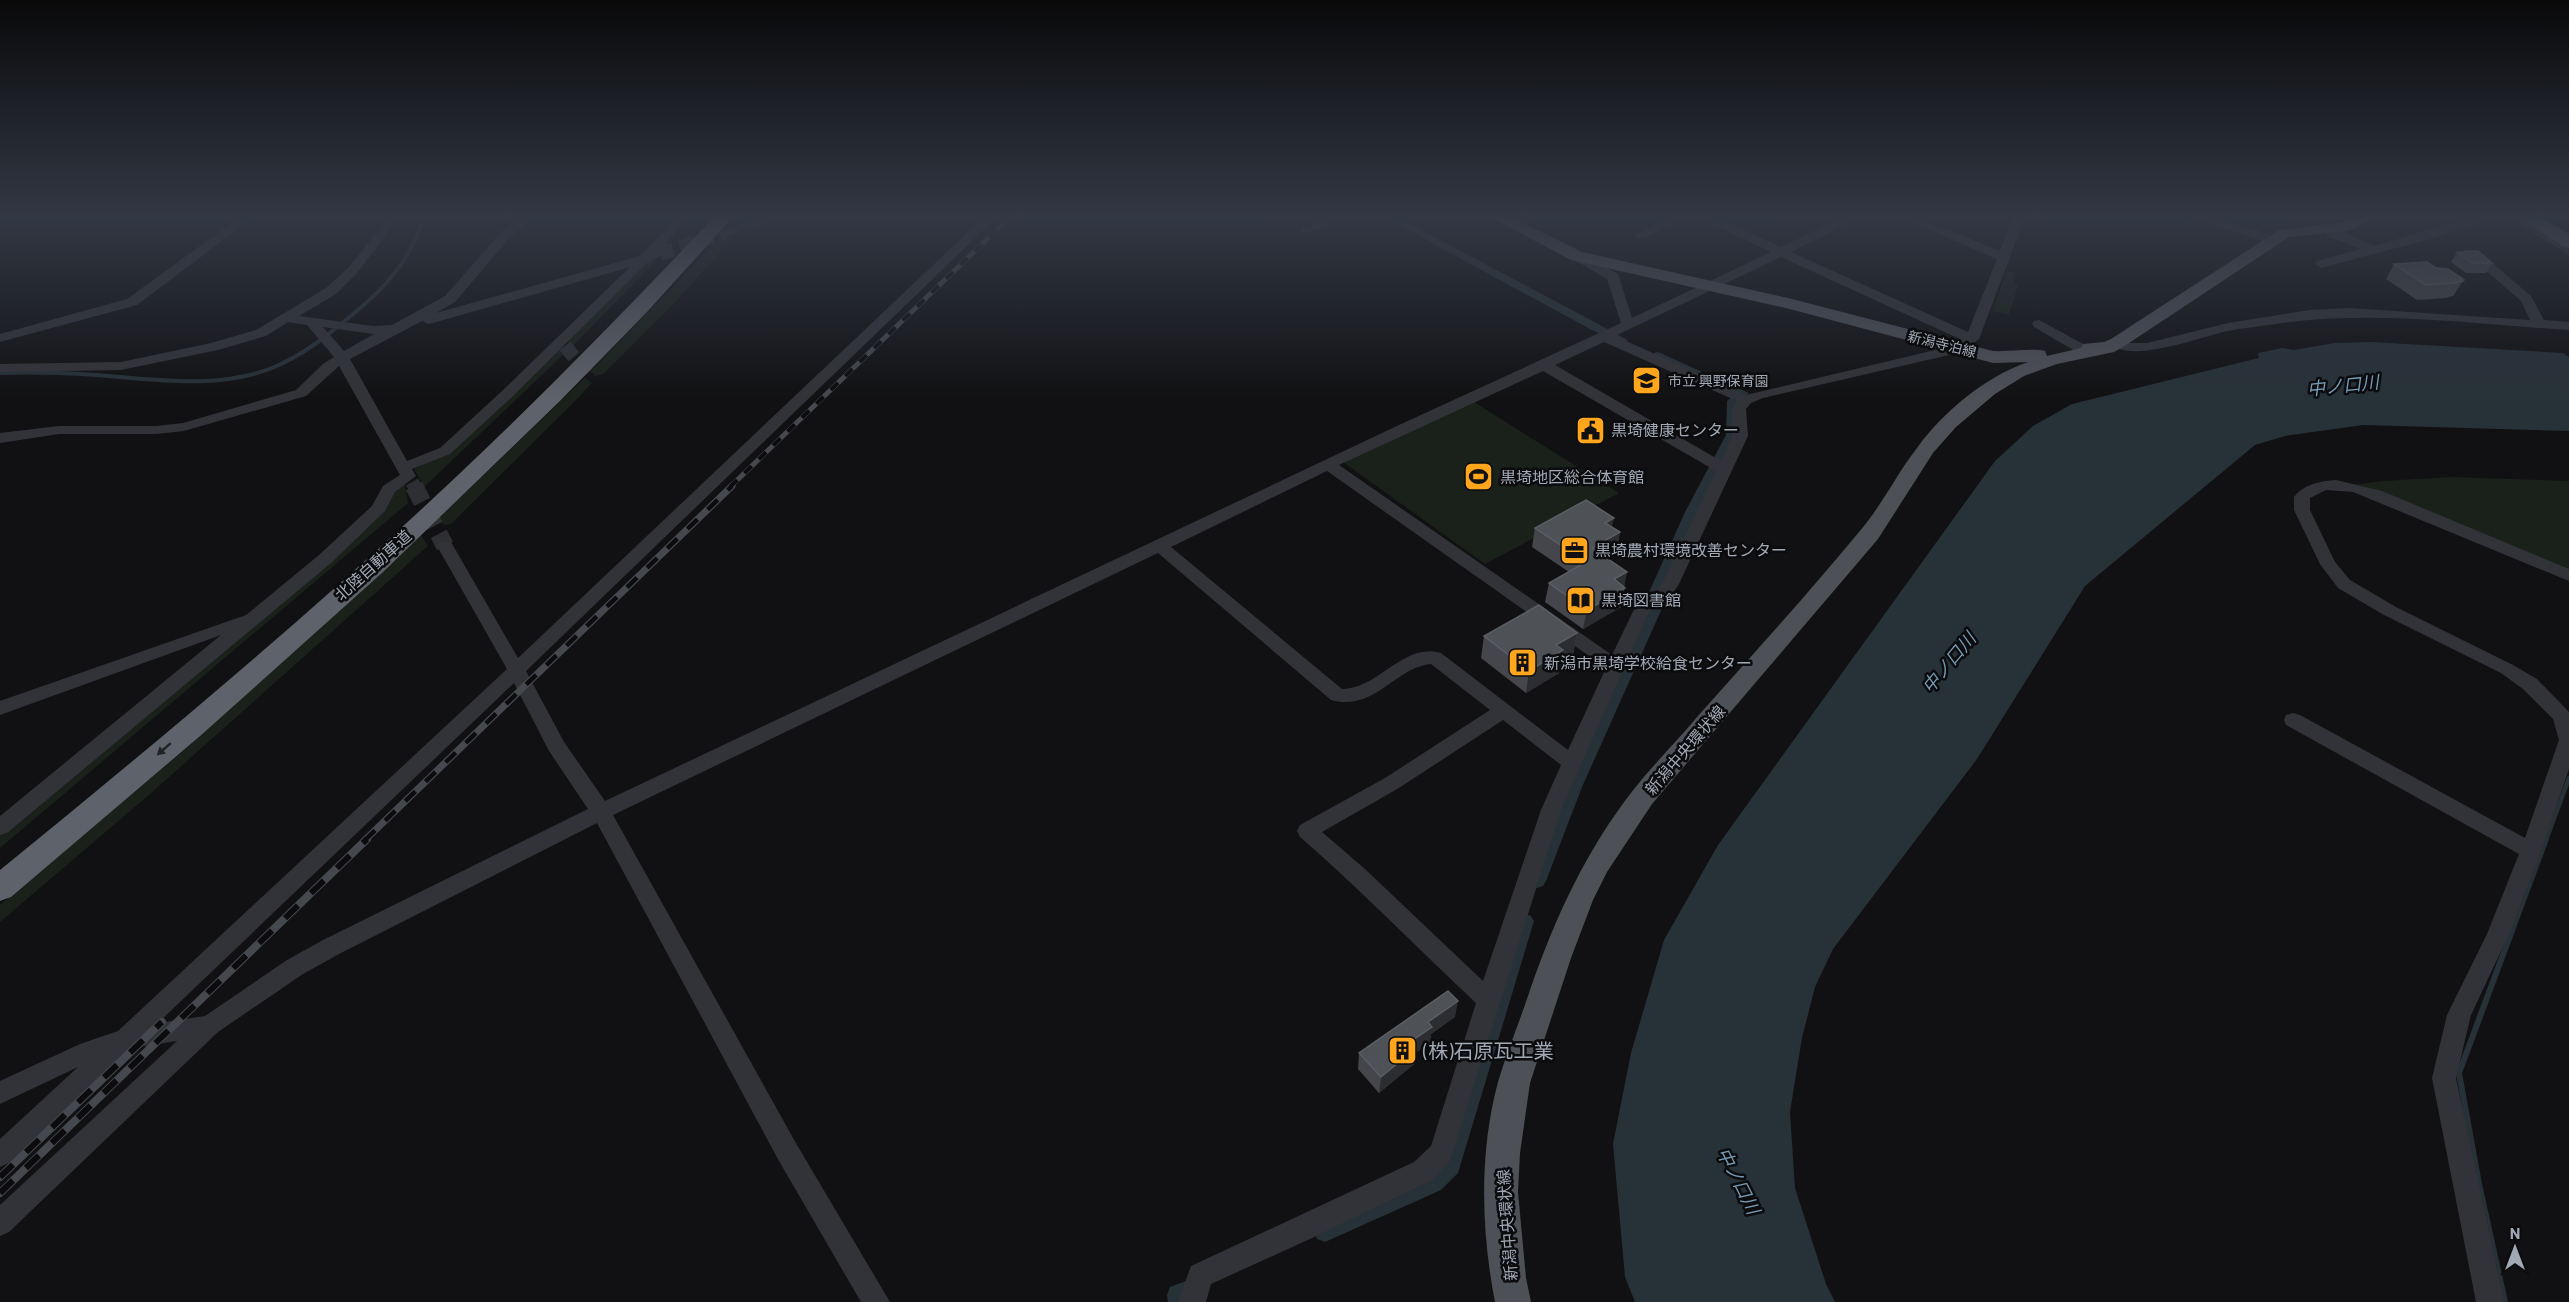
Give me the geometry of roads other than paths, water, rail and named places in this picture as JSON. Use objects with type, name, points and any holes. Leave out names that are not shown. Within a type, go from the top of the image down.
[{"type":"highway","name":"北陸自動車道","points":[[0,864],[242,661],[426,497],[660,278]]},
{"type":"highway","name":"北陸自動車道","points":[[0,888],[258,668],[430,513],[571,378],[667,278]]},
{"type":"main road","name":"新潟寺泊線","points":[[1672,278],[1965,344],[2005,359],[2080,348],[2112,346]]},
{"type":"main road","points":[[2112,346],[2216,278]]},
{"type":"main road","name":"新潟中央環状線","points":[[1513,1302],[1501,1192],[1503,1153],[1514,1083],[1556,958],[1597,865],[1643,797],[1870,534],[1925,450],[1949,423],[1988,390],[2017,372],[2052,360],[2084,355],[2112,346]]},
{"type":"street","points":[[0,338],[132,302],[165,278]]},
{"type":"street","points":[[0,368],[121,366],[239,340],[261,333],[287,318],[331,291],[345,278]]},
{"type":"street","points":[[0,438],[59,430],[156,430],[228,417],[301,393],[328,367],[342,358],[437,308],[469,278]]},
{"type":"street","points":[[287,318],[373,330],[424,321],[573,278]]},
{"type":"street","points":[[0,827],[69,773],[358,530],[379,508],[388,489],[445,451],[507,394],[624,278]]},
{"type":"street","points":[[0,1155],[928,278]]},
{"type":"street","points":[[1612,278],[1626,320],[1632,324]]},
{"type":"street","points":[[0,1223],[210,1025],[331,946],[601,812],[1404,428],[1730,278]]},
{"type":"street","points":[[1833,278],[1965,344]]},
{"type":"street","points":[[1965,344],[1996,278]]},
{"type":"street","points":[[2502,278],[2526,299],[2539,323]]},
{"type":"street","points":[[2112,346],[2147,347],[2255,322],[2327,313],[2569,326]]},
{"type":"street","points":[[312,322],[342,358],[407,475]]},
{"type":"street","points":[[2039,324],[2080,348]]},
{"type":"street","points":[[1605,337],[1746,400]]},
{"type":"street","points":[[1192,1302],[1191,1298],[1200,1275],[1303,1229],[1423,1171],[1441,1153],[1488,1000],[1551,810],[1647,599],[1663,595],[1670,584],[1740,436],[1739,409],[1746,400],[1758,395],[1965,344]]},
{"type":"street","points":[[1544,365],[1724,469]]},
{"type":"street","points":[[1329,465],[1617,667]]},
{"type":"street","points":[[2490,1302],[2444,1078],[2459,1015],[2498,934],[2531,851],[2569,740],[2562,716],[2530,684],[2507,669],[2390,611],[2344,584],[2322,553],[2302,510],[2302,496],[2310,490],[2324,486],[2338,485],[2359,490],[2448,524],[2569,576]]},
{"type":"street","points":[[445,546],[516,669],[556,746],[601,812],[788,1154],[876,1302]]},
{"type":"street","points":[[1160,546],[1338,695],[1350,697],[1363,692],[1424,656],[1435,657],[1572,763]]},
{"type":"street","points":[[0,708],[252,618]]},
{"type":"street","points":[[1488,1000],[1400,918],[1358,875],[1307,831],[1392,783],[1504,710]]},
{"type":"street","points":[[2294,720],[2531,851]]},
{"type":"street","points":[[0,1093],[87,1051],[125,1039],[210,1025]]},
{"type":"water","name":"中ノ口川","points":[[2371,342],[2563,353],[2569,357],[2569,431],[2363,425],[2285,436],[2255,445],[2085,586],[1977,759],[1833,949],[1815,987],[1802,1038],[1790,1112],[1795,1188],[1826,1284],[1835,1302],[1635,1302],[1625,1277],[1613,1144],[1631,1053],[1664,940],[1718,845],[1995,461],[2033,426],[2072,404],[2259,358],[2258,353],[2282,348],[2294,350],[2335,343]]},
{"type":"waterway","points":[[0,373],[60,373],[185,381],[207,381],[251,375],[272,368],[314,344],[364,305],[391,278]]},
{"type":"waterway","points":[[1502,278],[1622,340]]},
{"type":"waterway","points":[[1537,881],[1574,787],[1657,604],[1657,590],[1692,512],[1732,435],[1733,401],[1743,393],[1658,355]]},
{"type":"waterway","points":[[2546,840],[2569,778]]},
{"type":"waterway","points":[[2505,1302],[2479,1184],[2459,1073],[2546,839]]},
{"type":"waterway","points":[[1325,1231],[1434,1183],[1451,1166],[1525,921]]},
{"type":"waterway","points":[[1179,1302],[1178,1295],[1199,1287]]},
{"type":"tunnel","points":[[565,346],[592,378]]},
{"type":"tunnel","points":[[412,482],[415,487]]},
{"type":"tunnel","points":[[414,486],[445,546]]},
{"type":"railway","points":[[730,487],[947,278]]},
{"type":"railway","points":[[365,840],[732,486]]},
{"type":"railway","points":[[0,1193],[367,839]]},
{"type":"railway","points":[[0,1177],[162,1022]]},
{"type":"place","name":"市立 興野保育園","points":[[1647,381]]},
{"type":"place","name":"黒埼健康センター","points":[[1590,430]]},
{"type":"place","name":"黒埼地区総合体育館","points":[[1479,477]]},
{"type":"place","name":"黒埼農村環境改善センター","points":[[1574,550]]},
{"type":"place","name":"黒埼図書館","points":[[1580,600]]},
{"type":"place","name":"新潟市黒埼学校給食センター","points":[[1523,663]]},
{"type":"place","name":"(株)石原瓦工業","points":[[1402,1051]]}]
